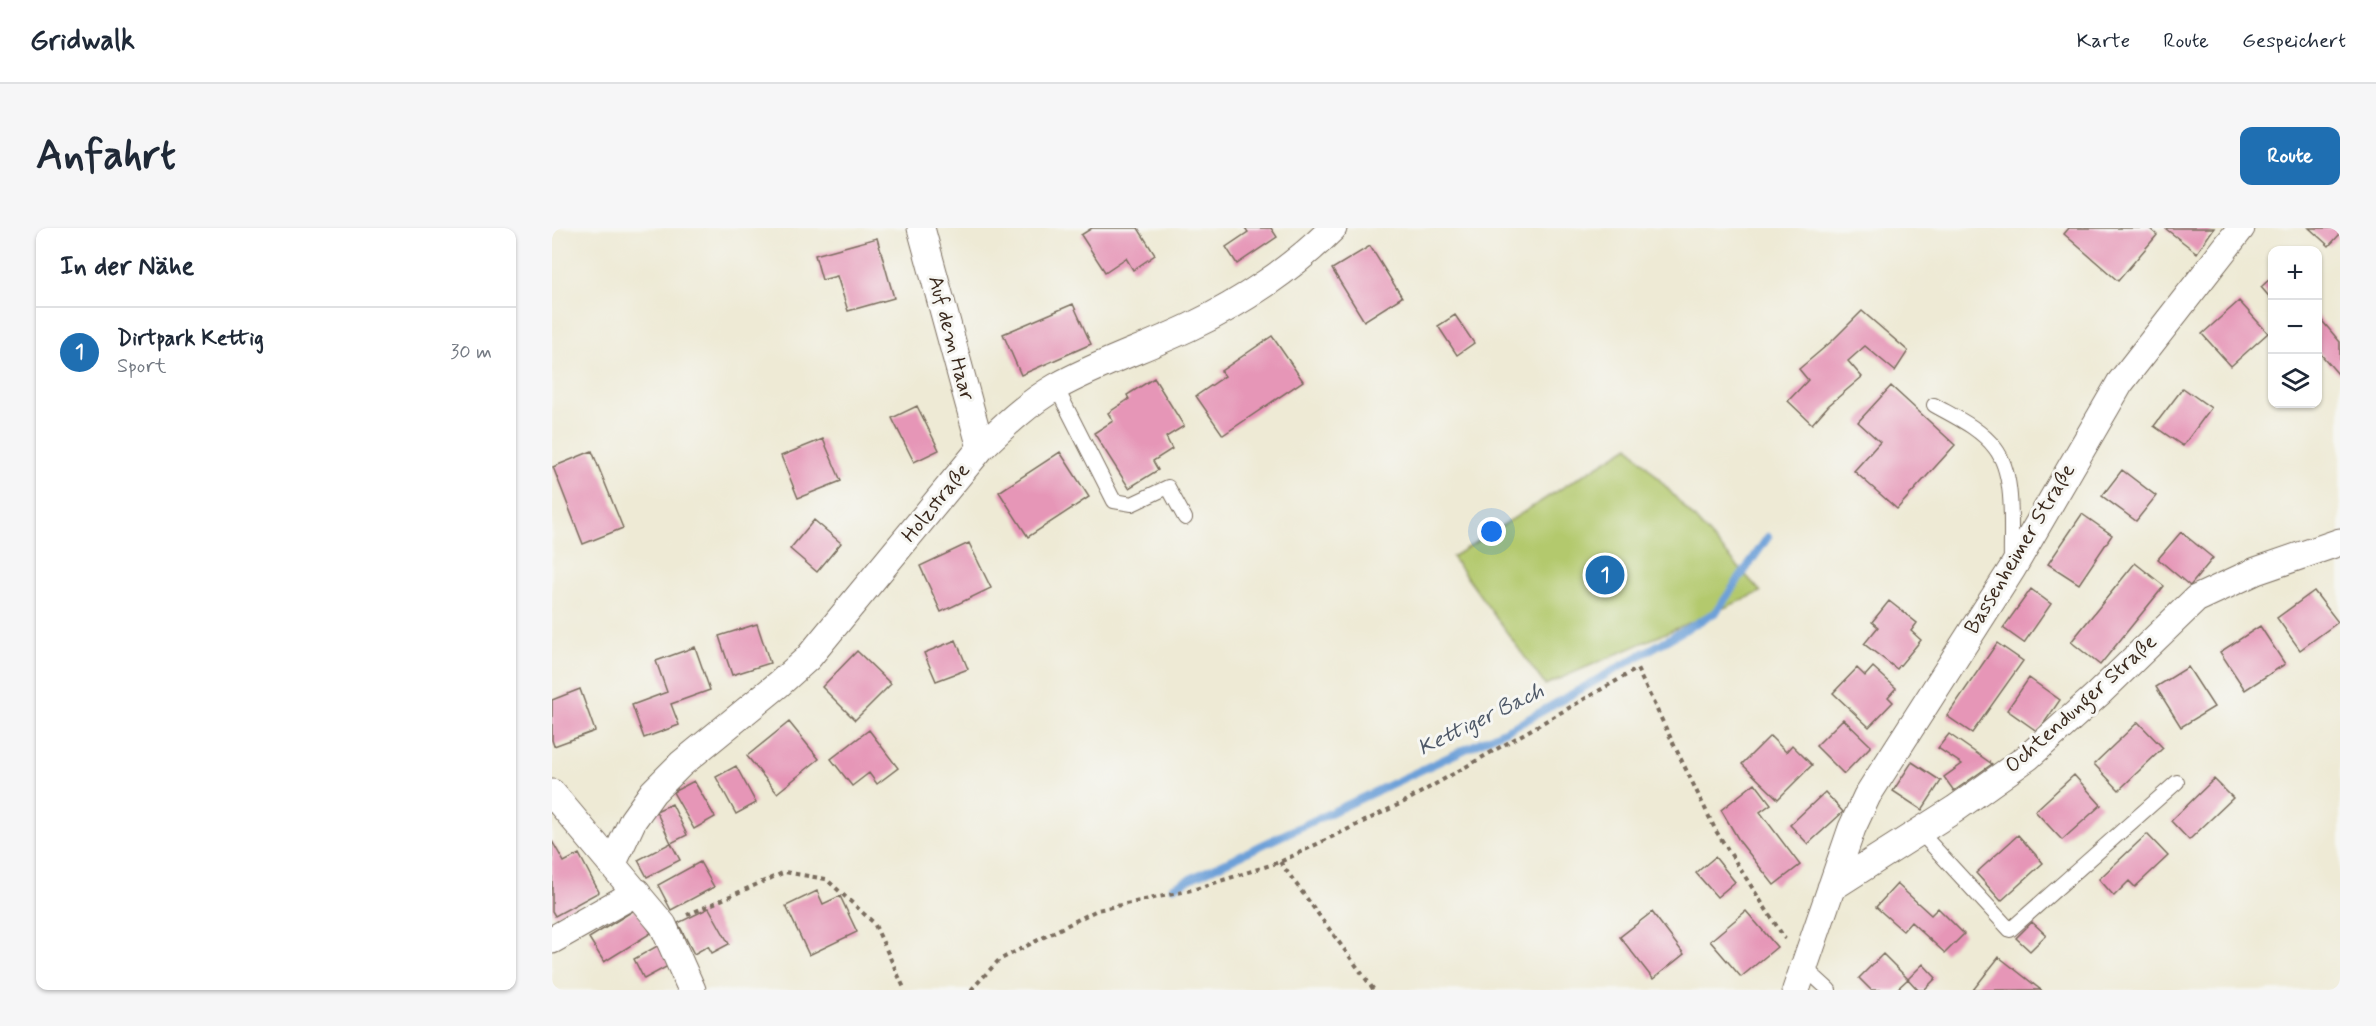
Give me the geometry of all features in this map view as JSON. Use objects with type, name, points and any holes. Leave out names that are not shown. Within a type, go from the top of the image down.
[{"type":"street","name":"Auf dem Haar","points":[[921,228],[981,447]]},
{"type":"street","name":"Holzstraße","points":[[612,865],[633,820],[653,792],[681,764],[808,658],[981,447],[1030,404],[1056,387],[1191,327],[1232,306],[1284,270],[1333,228]]},
{"type":"street","name":"Bassenheimer Straße","points":[[1800,979],[1851,828],[1867,796],[2012,569],[2120,383],[2241,228]]},
{"type":"street","name":"Ochtendunger Straße","points":[[1831,888],[1955,809],[2028,757],[2098,694],[2196,599],[2256,571],[2340,542]]},
{"type":"street","points":[[552,793],[663,925],[692,990]]},
{"type":"street","points":[[552,940],[637,892]]},
{"type":"lane","points":[[1056,387],[1114,501],[1132,504],[1168,487],[1185,518]]},
{"type":"lane","points":[[1934,405],[1971,426],[1995,448],[2006,470],[2012,569]]},
{"type":"lane","points":[[1919,831],[2010,930],[2177,782]]},
{"type":"lane","points":[[1800,979],[1829,990]]},
{"type":"path","points":[[971,990],[999,960],[1097,910],[1192,890],[1280,862],[1404,802],[1637,669],[1716,831],[1762,906],[1800,979]]},
{"type":"path","points":[[1280,862],[1374,990]]},
{"type":"path","points":[[663,925],[785,872],[826,879],[874,923],[905,990]]},
{"type":"green space","points":[[1629,446],[1761,592],[1545,685],[1452,557]]},
{"type":"building","points":[[1092,228],[1138,228],[1155,255],[1133,270],[1126,258],[1105,272],[1081,235]]},
{"type":"building","points":[[1245,228],[1271,228],[1277,237],[1237,264],[1226,247],[1248,232]]},
{"type":"building","points":[[2069,228],[2149,228],[2157,235],[2118,281],[2064,234]]},
{"type":"building","points":[[2167,228],[2214,228],[2197,253]]},
{"type":"building","points":[[2309,228],[2340,228],[2340,234],[2329,246]]},
{"type":"building","points":[[877,238],[894,298],[848,311],[837,276],[822,280],[815,255]]},
{"type":"building","points":[[1370,246],[1402,297],[1364,321],[1332,269]]},
{"type":"building","points":[[2268,281],[2268,295],[2261,287]]},
{"type":"building","points":[[2239,301],[2268,333],[2231,366],[2202,334]]},
{"type":"building","points":[[1073,304],[1091,344],[1021,375],[1003,334]]},
{"type":"building","points":[[1862,311],[1908,351],[1895,371],[1865,346],[1848,361],[1862,377],[1829,405],[1812,424],[1788,401],[1808,380],[1799,369]]},
{"type":"building","points":[[1455,315],[1474,343],[1457,355],[1438,326]]},
{"type":"building","points":[[2322,321],[2340,342],[2340,371],[2338,374],[2322,356]]},
{"type":"building","points":[[1272,336],[1303,381],[1223,435],[1196,396],[1225,376],[1221,371]]},
{"type":"building","points":[[1154,378],[1184,426],[1166,437],[1172,449],[1153,461],[1158,470],[1129,488],[1094,433],[1113,421],[1108,413],[1129,399],[1127,395]]},
{"type":"building","points":[[1891,386],[1955,445],[1897,509],[1854,471],[1880,442],[1858,422]]},
{"type":"building","points":[[2183,388],[2211,408],[2183,446],[2154,426]]},
{"type":"building","points":[[917,406],[939,450],[914,462],[892,418]]},
{"type":"building","points":[[823,439],[841,481],[798,498],[781,456]]},
{"type":"building","points":[[592,451],[623,528],[583,544],[553,467]]},
{"type":"building","points":[[1060,452],[1089,497],[1028,537],[999,492]]},
{"type":"building","points":[[2122,470],[2156,496],[2136,521],[2102,496]]},
{"type":"building","points":[[2082,514],[2112,535],[2079,584],[2048,564]]},
{"type":"building","points":[[814,520],[841,543],[817,572],[790,549]]},
{"type":"building","points":[[2181,532],[2213,558],[2190,586],[2158,559]]},
{"type":"building","points":[[969,543],[991,588],[941,612],[920,566]]},
{"type":"building","points":[[2135,563],[2164,586],[2100,665],[2071,642]]},
{"type":"building","points":[[2031,589],[2051,604],[2024,643],[2003,628]]},
{"type":"building","points":[[2314,591],[2338,622],[2300,650],[2277,618]]},
{"type":"building","points":[[1889,601],[1917,623],[1911,631],[1921,640],[1897,669],[1864,644],[1878,627],[1872,622]]},
{"type":"building","points":[[757,624],[770,663],[732,675],[719,636]]},
{"type":"building","points":[[2260,626],[2285,664],[2245,690],[2220,652]]},
{"type":"building","points":[[956,640],[968,669],[936,681],[924,653]]},
{"type":"building","points":[[1997,643],[2023,661],[1972,733],[1947,716]]},
{"type":"building","points":[[695,647],[710,690],[671,704],[679,725],[644,738],[632,705],[667,692],[656,661]]},
{"type":"building","points":[[857,651],[891,684],[855,720],[822,687]]},
{"type":"building","points":[[1873,667],[1896,688],[1888,697],[1893,702],[1869,727],[1833,693],[1857,668],[1865,676]]},
{"type":"building","points":[[2188,667],[2214,707],[2181,727],[2156,687]]},
{"type":"building","points":[[2029,678],[2060,700],[2038,732],[2007,710]]},
{"type":"building","points":[[580,689],[595,731],[554,746],[552,700]]},
{"type":"building","points":[[1843,719],[1871,746],[1844,774],[1816,746]]},
{"type":"building","points":[[789,722],[819,759],[777,793],[747,756]]},
{"type":"building","points":[[2138,722],[2163,748],[2119,790],[2094,764]]},
{"type":"building","points":[[869,730],[898,768],[877,784],[869,773],[852,786],[831,759]]},
{"type":"building","points":[[1949,734],[1992,764],[1954,791],[1944,777],[1962,764],[1938,748]]},
{"type":"building","points":[[1770,736],[1786,752],[1792,745],[1812,765],[1778,799],[1742,764]]},
{"type":"building","points":[[1912,762],[1941,781],[1922,810],[1893,791]]},
{"type":"building","points":[[736,766],[756,803],[736,814],[716,777]]},
{"type":"building","points":[[2074,775],[2101,805],[2062,840],[2035,811]]},
{"type":"building","points":[[2214,779],[2233,798],[2189,840],[2171,821]]},
{"type":"building","points":[[694,781],[715,817],[694,829],[673,792]]},
{"type":"building","points":[[1755,783],[1771,804],[1760,812],[1800,865],[1774,885],[1740,842],[1721,810]]},
{"type":"building","points":[[1825,792],[1843,812],[1808,844],[1790,825]]},
{"type":"building","points":[[672,804],[687,835],[671,843],[656,811]]},
{"type":"building","points":[[2147,834],[2168,856],[2135,887],[2129,881],[2114,896],[2099,879]]},
{"type":"building","points":[[2018,835],[2043,863],[2001,901],[1976,873]]},
{"type":"building","points":[[552,841],[564,862],[579,854],[599,892],[555,916],[552,911]]},
{"type":"building","points":[[671,843],[680,860],[647,877],[638,860]]},
{"type":"building","points":[[1715,857],[1735,882],[1717,897],[1696,873]]},
{"type":"building","points":[[700,862],[714,887],[671,910],[658,885]]},
{"type":"building","points":[[1897,884],[1931,915],[1938,908],[1964,934],[1945,953],[1911,922],[1903,931],[1876,907]]},
{"type":"building","points":[[817,891],[823,904],[840,896],[857,932],[809,955],[786,906]]},
{"type":"building","points":[[709,908],[729,944],[712,953],[708,946],[694,954],[678,923]]},
{"type":"building","points":[[636,909],[651,933],[604,962],[589,938]]},
{"type":"building","points":[[1746,911],[1777,947],[1741,977],[1710,941]]},
{"type":"building","points":[[1652,912],[1684,954],[1653,979],[1620,937]]},
{"type":"building","points":[[2032,922],[2046,935],[2030,951],[2016,938]]},
{"type":"building","points":[[659,945],[670,965],[644,979],[634,959]]},
{"type":"building","points":[[1883,954],[1908,979],[1896,990],[1871,990],[1859,978]]},
{"type":"building","points":[[1999,957],[2041,990],[1973,990]]},
{"type":"building","points":[[1923,964],[1936,978],[1924,990],[1918,990],[1908,979]]},
{"type":"waterway","name":"Kettiger Bach","points":[[1173,887],[1523,722],[1716,612],[1768,537]]},
{"type":"place","name":"Dirtpark Kettig","points":[[1605,575]]}]
